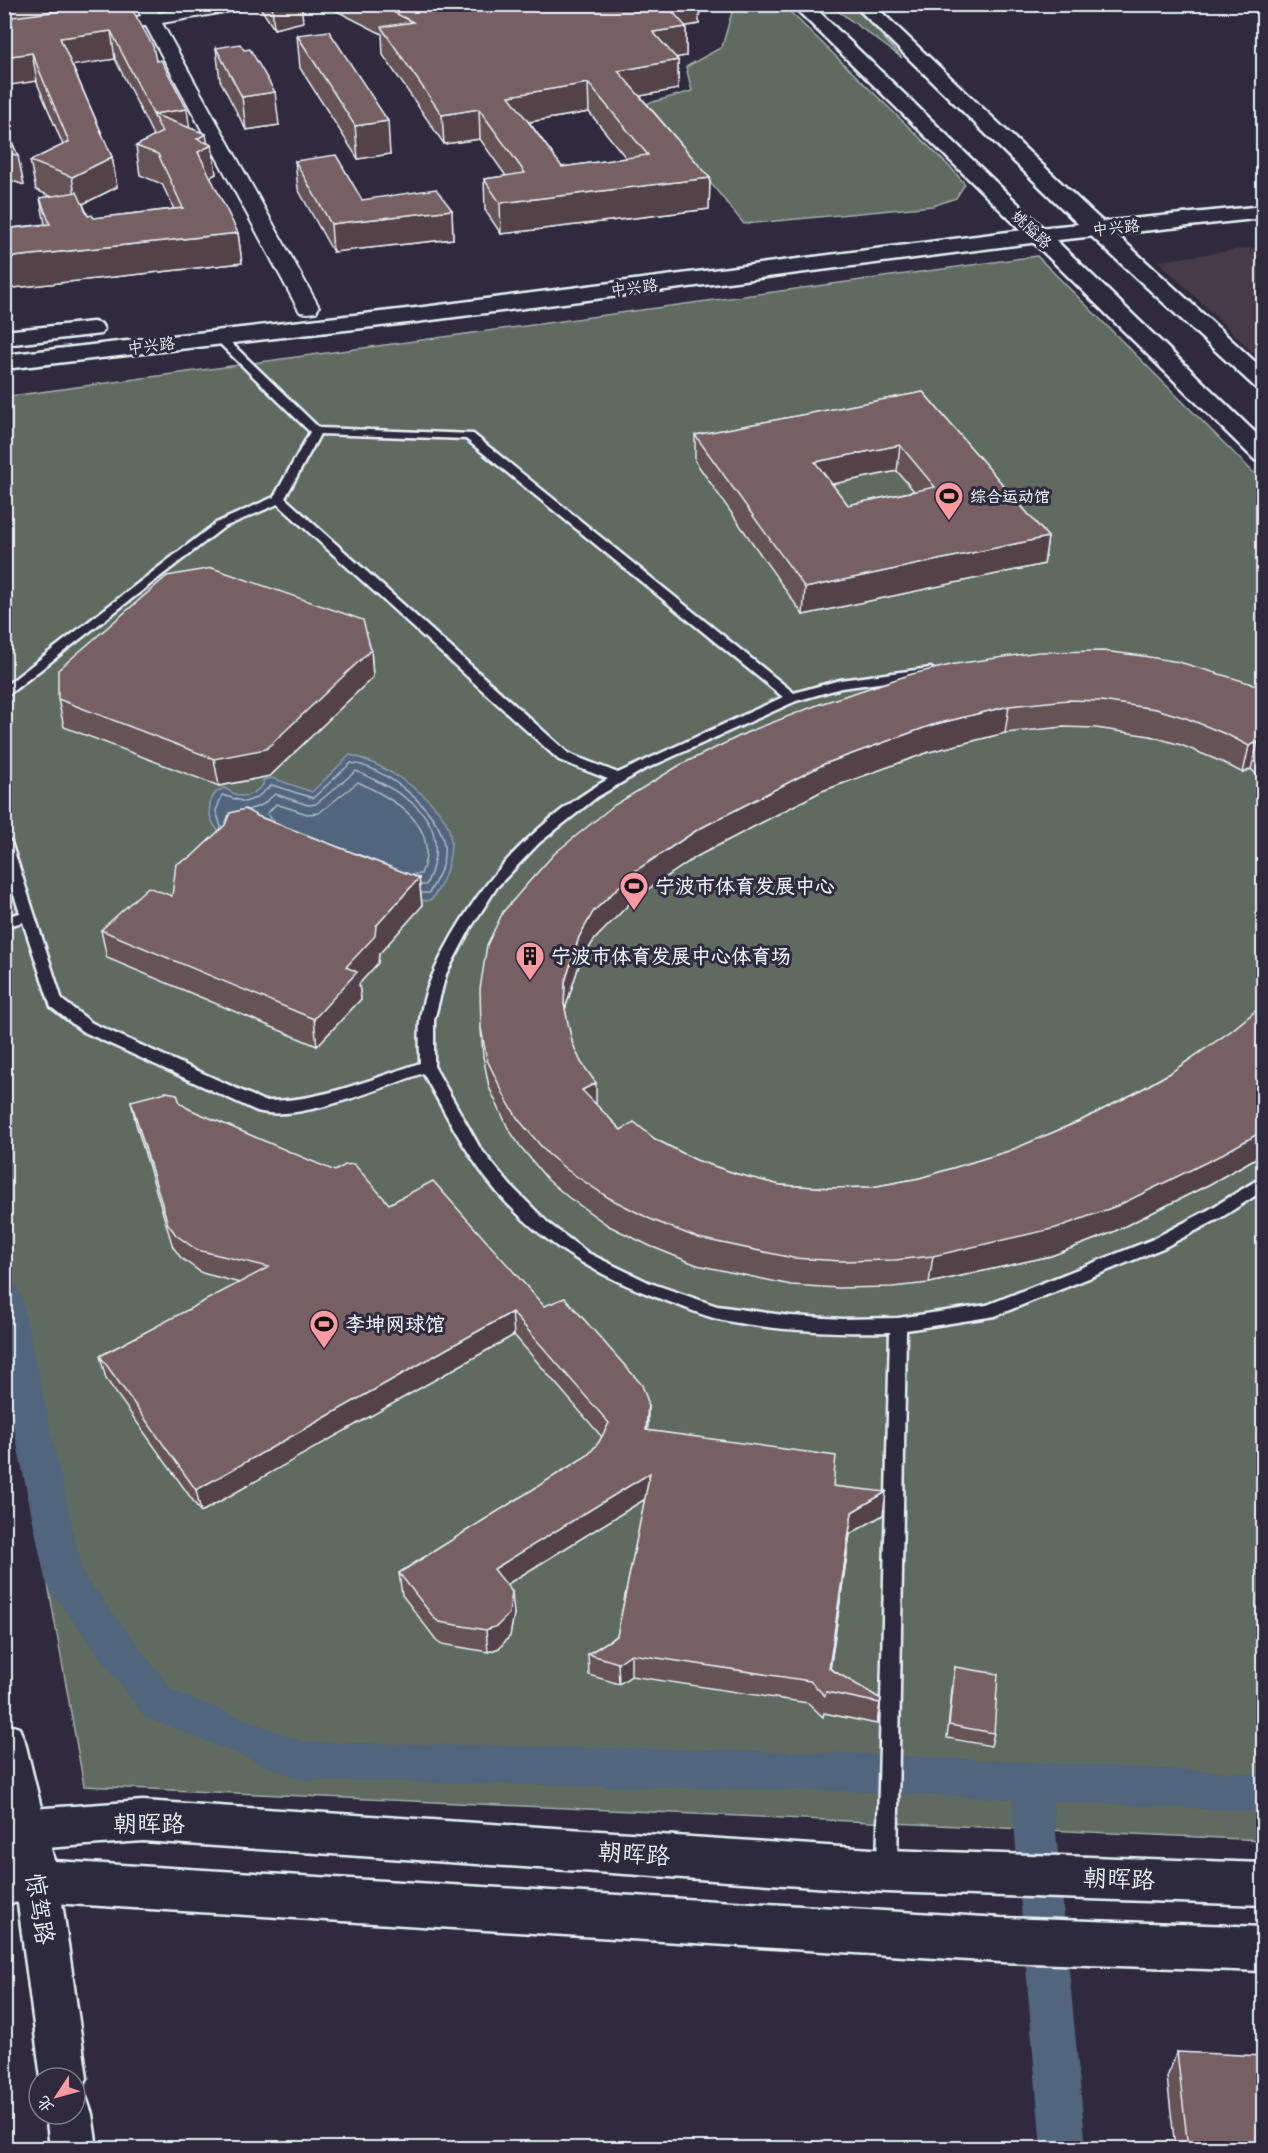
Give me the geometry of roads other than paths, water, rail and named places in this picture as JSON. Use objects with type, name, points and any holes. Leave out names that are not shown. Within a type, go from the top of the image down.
[{"type":"main road","name":"姚隘路","points":[[800,4],[1263,455]]},
{"type":"main road","points":[[862,4],[1091,223],[1263,383]]},
{"type":"main road","name":"中兴路","points":[[1091,223],[1263,196]]},
{"type":"main road","name":"中兴路","points":[[250,313],[1091,223],[1263,212]]},
{"type":"main road","name":"中兴路","points":[[4,362],[219,337],[1031,229]]},
{"type":"main road","name":"中兴路","points":[[4,338],[110,327]]},
{"type":"main road","name":"惊驾路","points":[[4,1742],[21,1881],[61,2066]]},
{"type":"main road","name":"朝晖路","points":[[15,1830],[143,1821],[887,1871],[1263,1884]]},
{"type":"main road","points":[[21,1881],[1001,1940],[1263,1949]]},
{"type":"main road","points":[[71,2126],[74,2148]]},
{"type":"street","points":[[118,25],[149,13],[242,4]]},
{"type":"street","points":[[149,13],[308,307]]},
{"type":"lane","points":[[219,337],[316,431],[469,436],[792,698]]},
{"type":"lane","points":[[4,694],[220,525],[279,499],[316,431]]},
{"type":"lane","points":[[279,499],[564,757],[618,778]]},
{"type":"lane","points":[[946,670],[840,684],[792,698],[618,778],[592,794],[534,840],[492,884],[463,928],[439,974],[427,1020],[427,1066],[475,1152],[504,1189],[543,1227],[582,1257],[644,1287],[717,1312],[790,1323],[842,1326],[898,1325],[989,1311],[1157,1244],[1216,1213],[1263,1182]]},
{"type":"lane","points":[[4,842],[56,1003],[87,1027],[262,1107],[280,1109],[303,1105],[427,1066]]},
{"type":"lane","points":[[4,922],[27,916]]},
{"type":"lane","points":[[887,1871],[898,1325]]},
{"type":"water","points":[[350,755],[377,765],[405,781],[430,802],[447,824],[451,843],[446,873],[432,899],[426,901],[226,837],[211,819],[212,798],[224,788],[241,796],[248,795],[263,785],[263,780],[272,778],[312,792]]},
{"type":"waterway","points":[[4,1295],[64,1579],[159,1704],[302,1761],[846,1772],[1031,1781]]},
{"type":"waterway","points":[[1031,1781],[1264,1793]]},
{"type":"waterway","points":[[1031,1781],[1064,2148]]},
{"type":"place","name":"综合运动馆","points":[[949,522]]},
{"type":"place","name":"宁波市体育发展中心","points":[[634,912]]},
{"type":"place","name":"宁波市体育发展中心体育场","points":[[530,982]]},
{"type":"place","name":"李坤网球馆","points":[[324,1350]]}]
